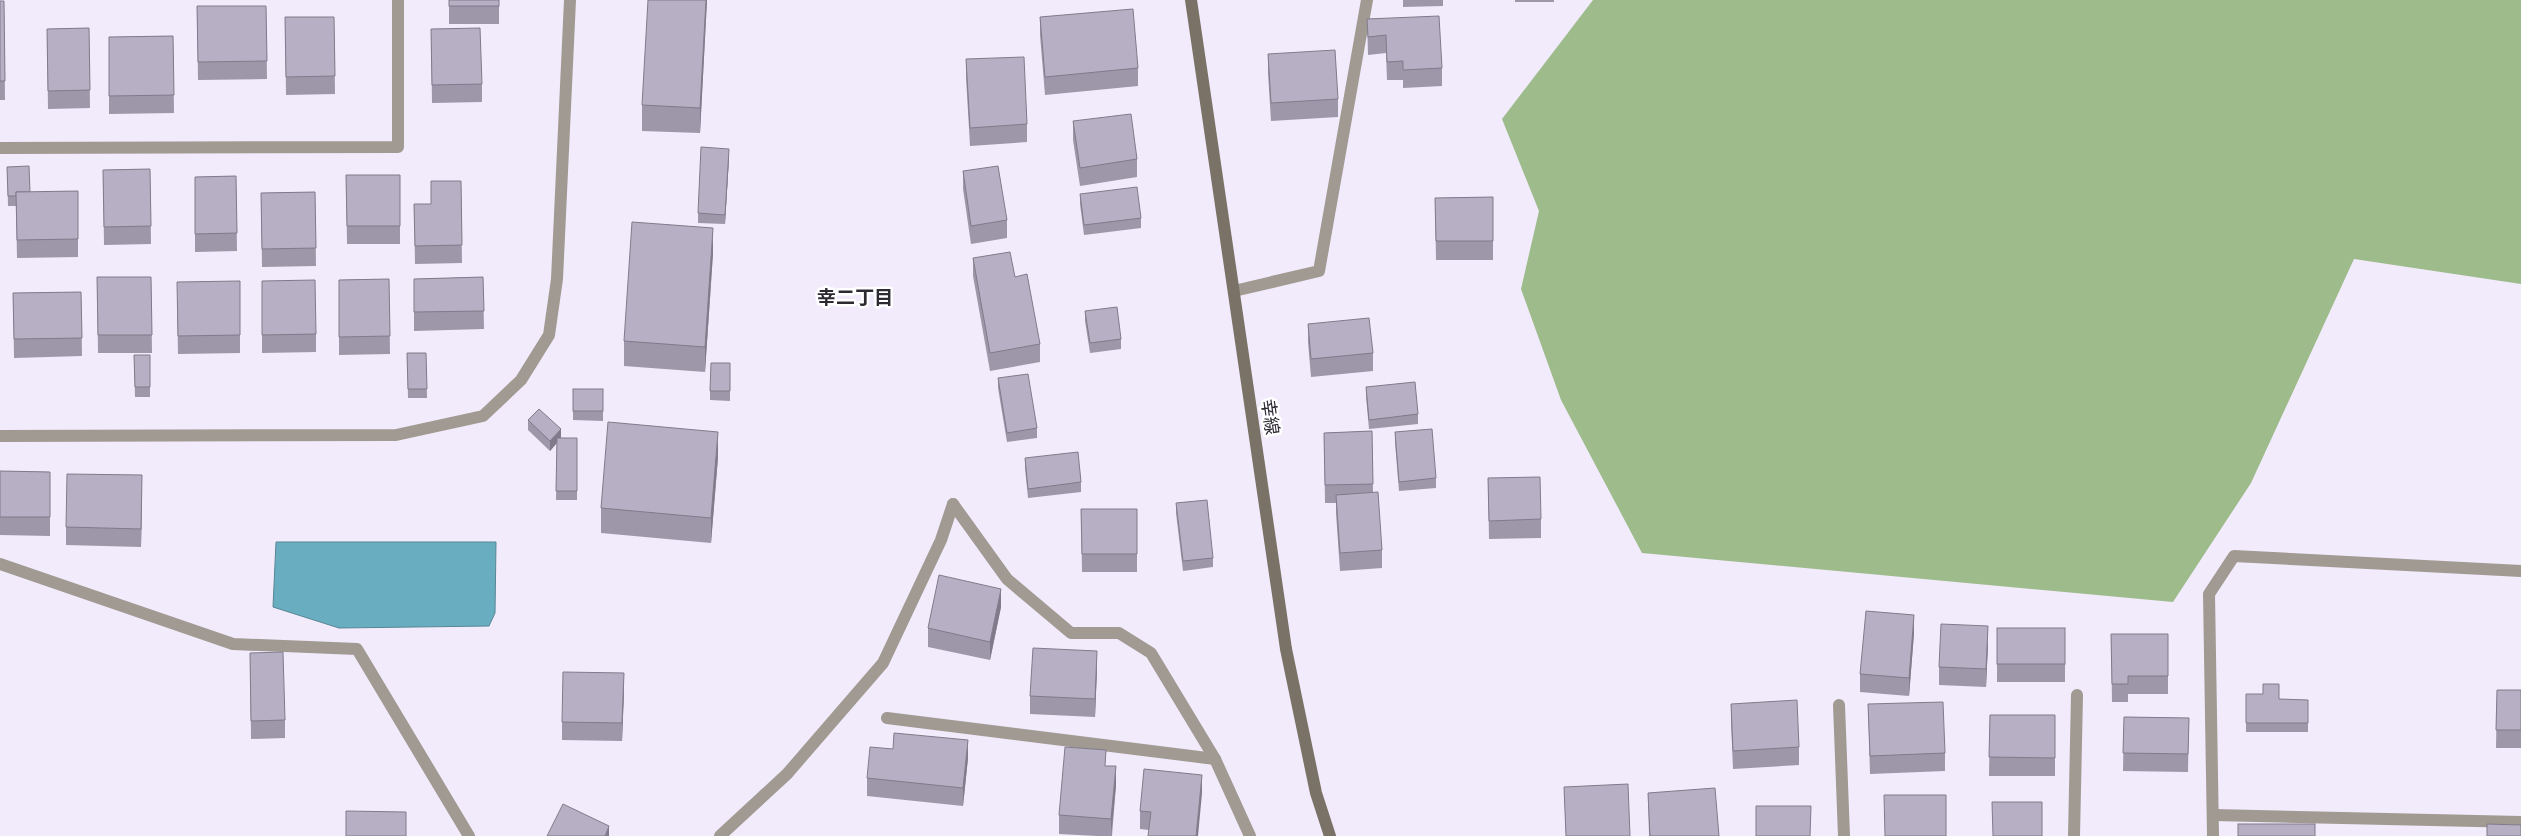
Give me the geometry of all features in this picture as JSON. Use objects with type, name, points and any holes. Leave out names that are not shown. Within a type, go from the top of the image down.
[{"type":"street","points":[[0,148],[398,147],[398,0]]},
{"type":"street","points":[[0,436],[396,435],[483,416],[521,380],[549,335],[557,279],[570,0]]},
{"type":"street","name":"幸線","points":[[1191,0],[1286,649],[1316,793],[1330,836]]},
{"type":"street","points":[[1234,291],[1319,271],[1367,0]]},
{"type":"street","points":[[720,836],[786,774],[883,663],[941,540],[953,504],[1006,579],[1071,634],[1118,633],[1151,653],[1215,759],[1250,836]]},
{"type":"street","points":[[2213,836],[2210,594],[2234,556],[2521,571]]},
{"type":"street","points":[[0,564],[234,644],[357,649],[470,836]]},
{"type":"street","points":[[2074,836],[2077,695]]},
{"type":"street","points":[[1839,705],[1844,836]]},
{"type":"street","points":[[887,718],[1215,759]]},
{"type":"street","points":[[2214,815],[2521,822]]},
{"type":"green space","points":[[1593,0],[2521,0],[2521,284],[2354,259],[2251,483],[2173,602],[1642,553],[1561,400],[1521,289],[1539,211],[1502,119]]},
{"type":"water","points":[[276,542],[496,542],[495,613],[489,626],[339,628],[273,607]]},
{"type":"building","points":[[449,0],[499,0],[499,6],[449,6]]},
{"type":"building","points":[[648,0],[706,0],[700,108],[642,105]]},
{"type":"building","points":[[0,1],[4,1],[5,81],[0,81]]},
{"type":"building","points":[[197,6],[266,6],[267,61],[198,62]]},
{"type":"building","points":[[1133,9],[1138,68],[1045,77],[1040,17]]},
{"type":"building","points":[[1439,16],[1442,68],[1403,70],[1403,61],[1387,62],[1386,35],[1368,37],[1367,19]]},
{"type":"building","points":[[285,17],[334,17],[335,76],[286,77]]},
{"type":"building","points":[[89,28],[90,90],[48,91],[47,29]]},
{"type":"building","points":[[480,28],[482,84],[432,85],[431,29]]},
{"type":"building","points":[[173,36],[174,95],[109,96],[109,37]]},
{"type":"building","points":[[1335,50],[1338,99],[1271,103],[1268,54]]},
{"type":"building","points":[[1024,57],[1027,124],[970,128],[966,59]]},
{"type":"building","points":[[1131,114],[1137,159],[1080,168],[1073,121]]},
{"type":"building","points":[[701,147],[729,149],[725,215],[698,213]]},
{"type":"building","points":[[29,166],[30,192],[16,192],[16,196],[8,196],[7,167]]},
{"type":"building","points":[[998,166],[1007,220],[971,226],[963,171]]},
{"type":"building","points":[[150,169],[151,226],[104,227],[103,170]]},
{"type":"building","points":[[346,175],[400,175],[400,226],[347,226]]},
{"type":"building","points":[[236,176],[237,233],[195,234],[195,177]]},
{"type":"building","points":[[431,181],[461,181],[462,245],[415,246],[414,204],[431,204]]},
{"type":"building","points":[[1137,187],[1141,218],[1084,225],[1080,194]]},
{"type":"building","points":[[78,191],[78,239],[17,240],[16,192]]},
{"type":"building","points":[[315,192],[316,248],[262,249],[261,193]]},
{"type":"building","points":[[1493,197],[1493,241],[1436,241],[1435,198]]},
{"type":"building","points":[[632,222],[713,228],[705,347],[624,341]]},
{"type":"building","points":[[1010,252],[1015,277],[1027,274],[1040,344],[990,353],[973,258]]},
{"type":"building","points":[[97,277],[151,277],[152,335],[98,335]]},
{"type":"building","points":[[483,277],[484,311],[414,312],[414,279]]},
{"type":"building","points":[[389,279],[390,336],[339,337],[339,280]]},
{"type":"building","points":[[315,280],[316,334],[262,335],[262,281]]},
{"type":"building","points":[[240,281],[240,335],[178,336],[177,282]]},
{"type":"building","points":[[81,292],[82,338],[14,339],[13,293]]},
{"type":"building","points":[[1117,307],[1121,339],[1090,343],[1085,311]]},
{"type":"building","points":[[1369,318],[1373,353],[1311,359],[1308,324]]},
{"type":"building","points":[[407,353],[426,353],[427,389],[408,389]]},
{"type":"building","points":[[134,355],[150,355],[150,387],[135,387]]},
{"type":"building","points":[[711,363],[730,363],[730,391],[710,391]]},
{"type":"building","points":[[1028,374],[1037,428],[1007,433],[998,378]]},
{"type":"building","points":[[1415,382],[1418,414],[1369,420],[1366,387]]},
{"type":"building","points":[[573,389],[603,389],[603,411],[573,411]]},
{"type":"building","points":[[539,409],[561,429],[550,441],[528,420]]},
{"type":"building","points":[[608,422],[718,432],[711,518],[601,508]]},
{"type":"building","points":[[1432,429],[1436,478],[1399,482],[1395,432]]},
{"type":"building","points":[[1372,431],[1373,484],[1325,485],[1324,433]]},
{"type":"building","points":[[557,438],[577,438],[577,491],[556,491]]},
{"type":"building","points":[[1078,452],[1081,482],[1028,489],[1025,458]]},
{"type":"building","points":[[0,471],[50,472],[50,517],[0,517]]},
{"type":"building","points":[[67,474],[142,475],[141,529],[66,527]]},
{"type":"building","points":[[1540,477],[1541,519],[1489,521],[1488,478]]},
{"type":"building","points":[[1378,492],[1382,550],[1340,553],[1336,495]]},
{"type":"building","points":[[1207,500],[1213,558],[1183,561],[1176,503]]},
{"type":"building","points":[[1081,509],[1137,509],[1137,554],[1082,554]]},
{"type":"building","points":[[939,575],[1001,589],[990,642],[928,628]]},
{"type":"building","points":[[1866,611],[1914,615],[1909,678],[1860,674]]},
{"type":"building","points":[[1941,624],[1988,626],[1986,669],[1939,667]]},
{"type":"building","points":[[1997,628],[2065,628],[2065,664],[1997,664]]},
{"type":"building","points":[[2111,634],[2168,634],[2168,676],[2128,676],[2128,684],[2112,684]]},
{"type":"building","points":[[1033,648],[1097,651],[1095,699],[1030,696]]},
{"type":"building","points":[[283,652],[285,720],[251,721],[250,653]]},
{"type":"building","points":[[563,672],[624,673],[622,723],[562,722]]},
{"type":"building","points":[[2263,684],[2279,684],[2279,699],[2308,700],[2308,723],[2246,723],[2246,694],[2263,694]]},
{"type":"building","points":[[2497,690],[2521,690],[2521,730],[2496,730]]},
{"type":"building","points":[[1797,700],[1799,747],[1733,751],[1731,704]]},
{"type":"building","points":[[1943,702],[1945,753],[1870,756],[1868,704]]},
{"type":"building","points":[[1990,715],[2055,715],[2055,758],[1989,757]]},
{"type":"building","points":[[2124,717],[2189,718],[2188,754],[2123,753]]},
{"type":"building","points":[[894,733],[968,740],[963,788],[867,778],[870,747],[893,749]]},
{"type":"building","points":[[1065,747],[1106,750],[1105,766],[1116,766],[1111,819],[1059,815]]},
{"type":"building","points":[[1144,769],[1202,775],[1196,836],[1148,836],[1151,812],[1140,811]]},
{"type":"building","points":[[1628,784],[1630,836],[1566,836],[1564,787]]},
{"type":"building","points":[[1715,788],[1719,836],[1650,836],[1648,793]]},
{"type":"building","points":[[1884,795],[1946,795],[1946,836],[1885,836]]},
{"type":"building","points":[[1992,802],[2042,802],[2042,836],[1993,836]]},
{"type":"building","points":[[563,804],[609,826],[605,836],[547,836]]},
{"type":"building","points":[[1756,806],[1811,806],[1810,836],[1756,836]]},
{"type":"building","points":[[346,811],[406,812],[406,836],[346,836]]},
{"type":"building","points":[[2238,824],[2315,824],[2315,836],[2238,836]]},
{"type":"building","points":[[2487,824],[2521,825],[2521,836],[2487,836]]},
{"type":"district","name":"幸二丁目","points":[[855,297]]}]
